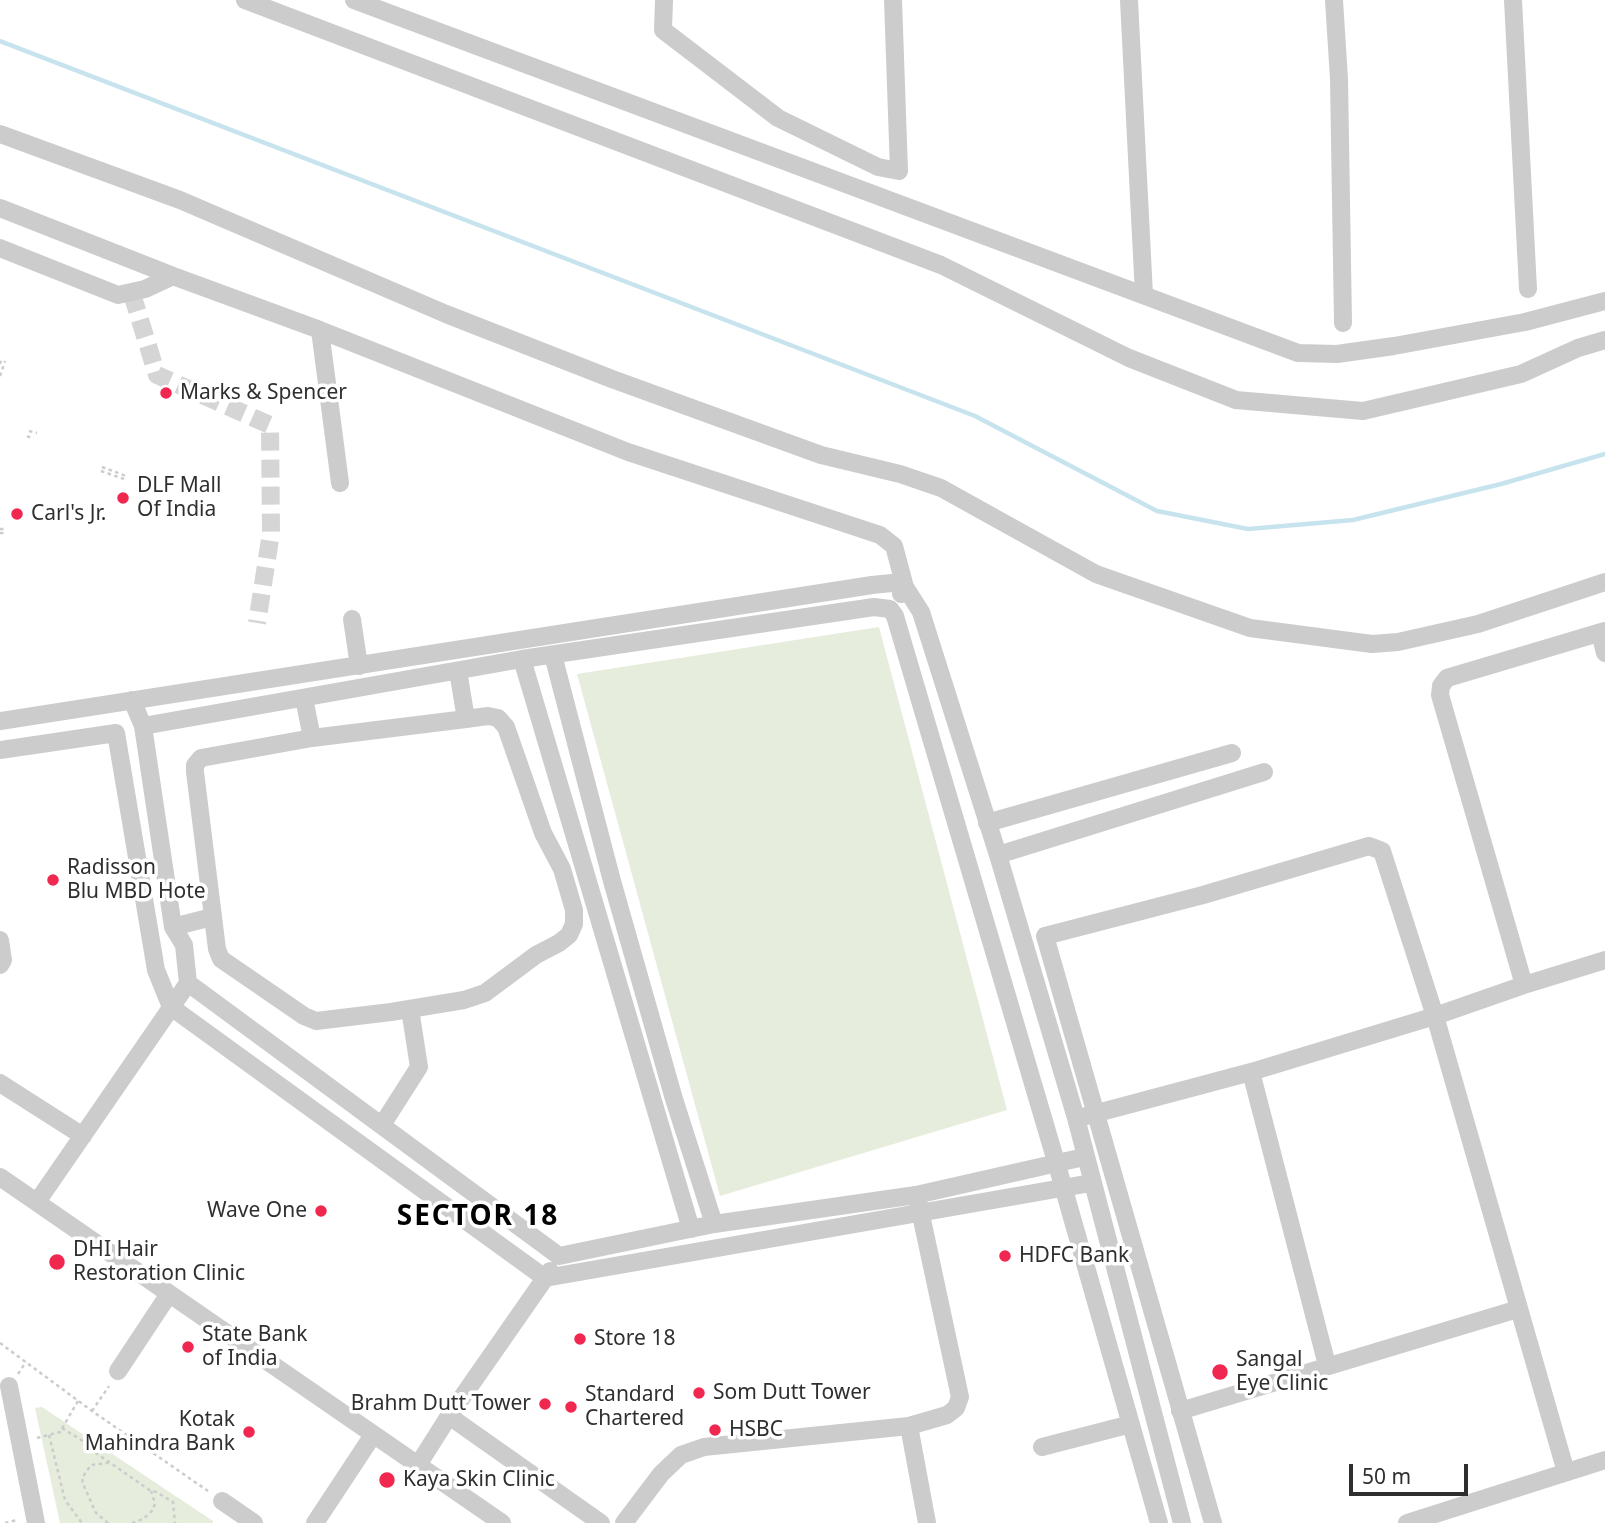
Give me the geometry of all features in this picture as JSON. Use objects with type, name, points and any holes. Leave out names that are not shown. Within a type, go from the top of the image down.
[{"type":"street","points":[[245,0],[942,265],[1129,358],[1236,400],[1363,411],[1521,374],[1578,348],[1605,340]]},
{"type":"street","points":[[354,0],[1298,353],[1318,355],[1374,349],[1525,322],[1605,301]]},
{"type":"street","points":[[664,0],[663,30],[778,118],[878,167],[898,171],[893,0]]},
{"type":"street","points":[[1129,0],[1144,295]]},
{"type":"street","points":[[1334,0],[1339,79],[1343,323]]},
{"type":"street","points":[[1513,0],[1528,289]]},
{"type":"street","points":[[0,134],[180,200],[446,314],[612,379],[821,455],[900,474],[940,488],[1096,574],[1250,628],[1372,644],[1398,642],[1478,624],[1605,582]]},
{"type":"street","points":[[0,208],[320,330],[628,452],[880,535],[894,546],[905,587],[921,612],[998,855],[1076,1118],[1084,1157],[1182,1523]]},
{"type":"street","points":[[0,248],[118,295],[145,289],[173,276]]},
{"type":"street","points":[[320,330],[340,483]]},
{"type":"street","points":[[0,721],[872,585],[892,583],[905,587]]},
{"type":"street","points":[[890,609],[905,587]]},
{"type":"street","points":[[143,726],[523,659],[874,607],[890,609]]},
{"type":"street","points":[[890,609],[895,617],[1064,1188],[1159,1523]]},
{"type":"street","points":[[352,619],[359,666]]},
{"type":"street","points":[[1524,985],[1440,695],[1441,686],[1447,678],[1602,632],[1605,653]]},
{"type":"street","points":[[553,655],[623,919],[713,1224]]},
{"type":"street","points":[[523,659],[691,1228]]},
{"type":"street","points":[[458,671],[466,719]]},
{"type":"street","points":[[304,698],[312,738]]},
{"type":"street","points":[[37,1202],[188,982],[184,945],[173,927],[143,726],[132,700]]},
{"type":"street","points":[[488,716],[498,718],[506,727],[543,833],[562,869],[574,910],[574,925],[569,935],[536,955],[485,993],[464,1000],[410,1009],[316,1021],[304,1016],[221,959],[212,917],[195,765],[208,755],[312,738],[488,716]]},
{"type":"street","points":[[0,750],[116,733],[156,970],[171,1007],[545,1278],[918,1204],[1084,1157]]},
{"type":"street","points":[[987,823],[1232,753]]},
{"type":"street","points":[[998,855],[1264,772]]},
{"type":"street","points":[[130,817],[156,813]]},
{"type":"street","points":[[1213,1523],[1045,936],[1203,895],[1369,846],[1382,851],[1436,1016],[1566,1472]]},
{"type":"street","points":[[142,886],[166,880]]},
{"type":"street","points":[[173,927],[212,917]]},
{"type":"street","points":[[0,940],[0,965]]},
{"type":"street","points":[[1076,1118],[1251,1072],[1436,1016],[1605,960]]},
{"type":"street","points":[[188,982],[559,1256]]},
{"type":"street","points":[[382,1125],[419,1067],[410,1009]]},
{"type":"street","points":[[1251,1072],[1327,1365]]},
{"type":"street","points":[[0,1083],[82,1136]]},
{"type":"street","points":[[0,1177],[502,1523]]},
{"type":"street","points":[[418,1465],[559,1256],[713,1224],[918,1204],[1091,1183]]},
{"type":"street","points":[[624,1523],[661,1474],[681,1455],[704,1447],[909,1426],[947,1415],[956,1408],[960,1397],[918,1204]]},
{"type":"street","points":[[118,1371],[169,1294]]},
{"type":"street","points":[[1180,1411],[1518,1309]]},
{"type":"street","points":[[13,1378],[20,1440],[36,1523]]},
{"type":"street","points":[[449,1416],[601,1523]]},
{"type":"street","points":[[1042,1447],[1131,1424]]},
{"type":"street","points":[[909,1426],[927,1523]]},
{"type":"street","points":[[315,1523],[373,1435]]},
{"type":"street","points":[[1406,1523],[1605,1460]]},
{"type":"street","points":[[222,1501],[254,1523]]},
{"type":"path","points":[[0,376],[2,362]]},
{"type":"path","points":[[29,430],[37,433]]},
{"type":"path","points":[[27,436],[33,439]]},
{"type":"path","points":[[101,469],[125,478]]},
{"type":"path","points":[[0,1343],[13,1378],[78,1401],[222,1501]]},
{"type":"path","points":[[92,1411],[118,1371]]},
{"type":"path","points":[[20,1440],[60,1432],[78,1401]]},
{"type":"path","points":[[62,1428],[151,1491],[173,1502],[175,1523]]},
{"type":"path","points":[[49,1435],[65,1500],[82,1523]]},
{"type":"path","points":[[108,1523],[96,1513],[82,1478],[91,1465],[110,1463]]},
{"type":"path","points":[[132,1523],[143,1519],[153,1510],[155,1503],[151,1491]]},
{"type":"green space","points":[[879,627],[1007,1110],[720,1196],[577,674]]},
{"type":"green space","points":[[42,1407],[213,1523],[60,1523],[35,1408]]},
{"type":"waterway","points":[[0,41],[975,416],[1157,511],[1248,529],[1353,520],[1501,484],[1605,454]]},
{"type":"tunnel","points":[[132,294],[157,375],[270,425],[271,533],[257,623]]},
{"type":"place","name":"Marks & Spencer","points":[[166,393]]},
{"type":"place","name":"DLF Mall Of India","points":[[123,498]]},
{"type":"place","name":"Carl's Jr.","points":[[17,514]]},
{"type":"place","name":"Radisson Blu MBD Hote","points":[[53,880]]},
{"type":"place","name":"Wave One","points":[[321,1211]]},
{"type":"place","name":"HDFC Bank","points":[[1005,1256]]},
{"type":"place","name":"DHI Hair Restoration Clinic","points":[[57,1262]]},
{"type":"place","name":"Store 18","points":[[580,1339]]},
{"type":"place","name":"State Bank of India","points":[[188,1347]]},
{"type":"place","name":"Sangal Eye Clinic","points":[[1220,1372]]},
{"type":"place","name":"Som Dutt Tower","points":[[699,1393]]},
{"type":"place","name":"Brahm Dutt Tower","points":[[545,1404]]},
{"type":"place","name":"Standard Chartered","points":[[571,1407]]},
{"type":"place","name":"HSBC","points":[[715,1430]]},
{"type":"place","name":"Kotak Mahindra Bank","points":[[249,1432]]},
{"type":"place","name":"Kaya Skin Clinic","points":[[387,1480]]},
{"type":"district","name":"SECTOR 18","points":[[478,1217]]}]
